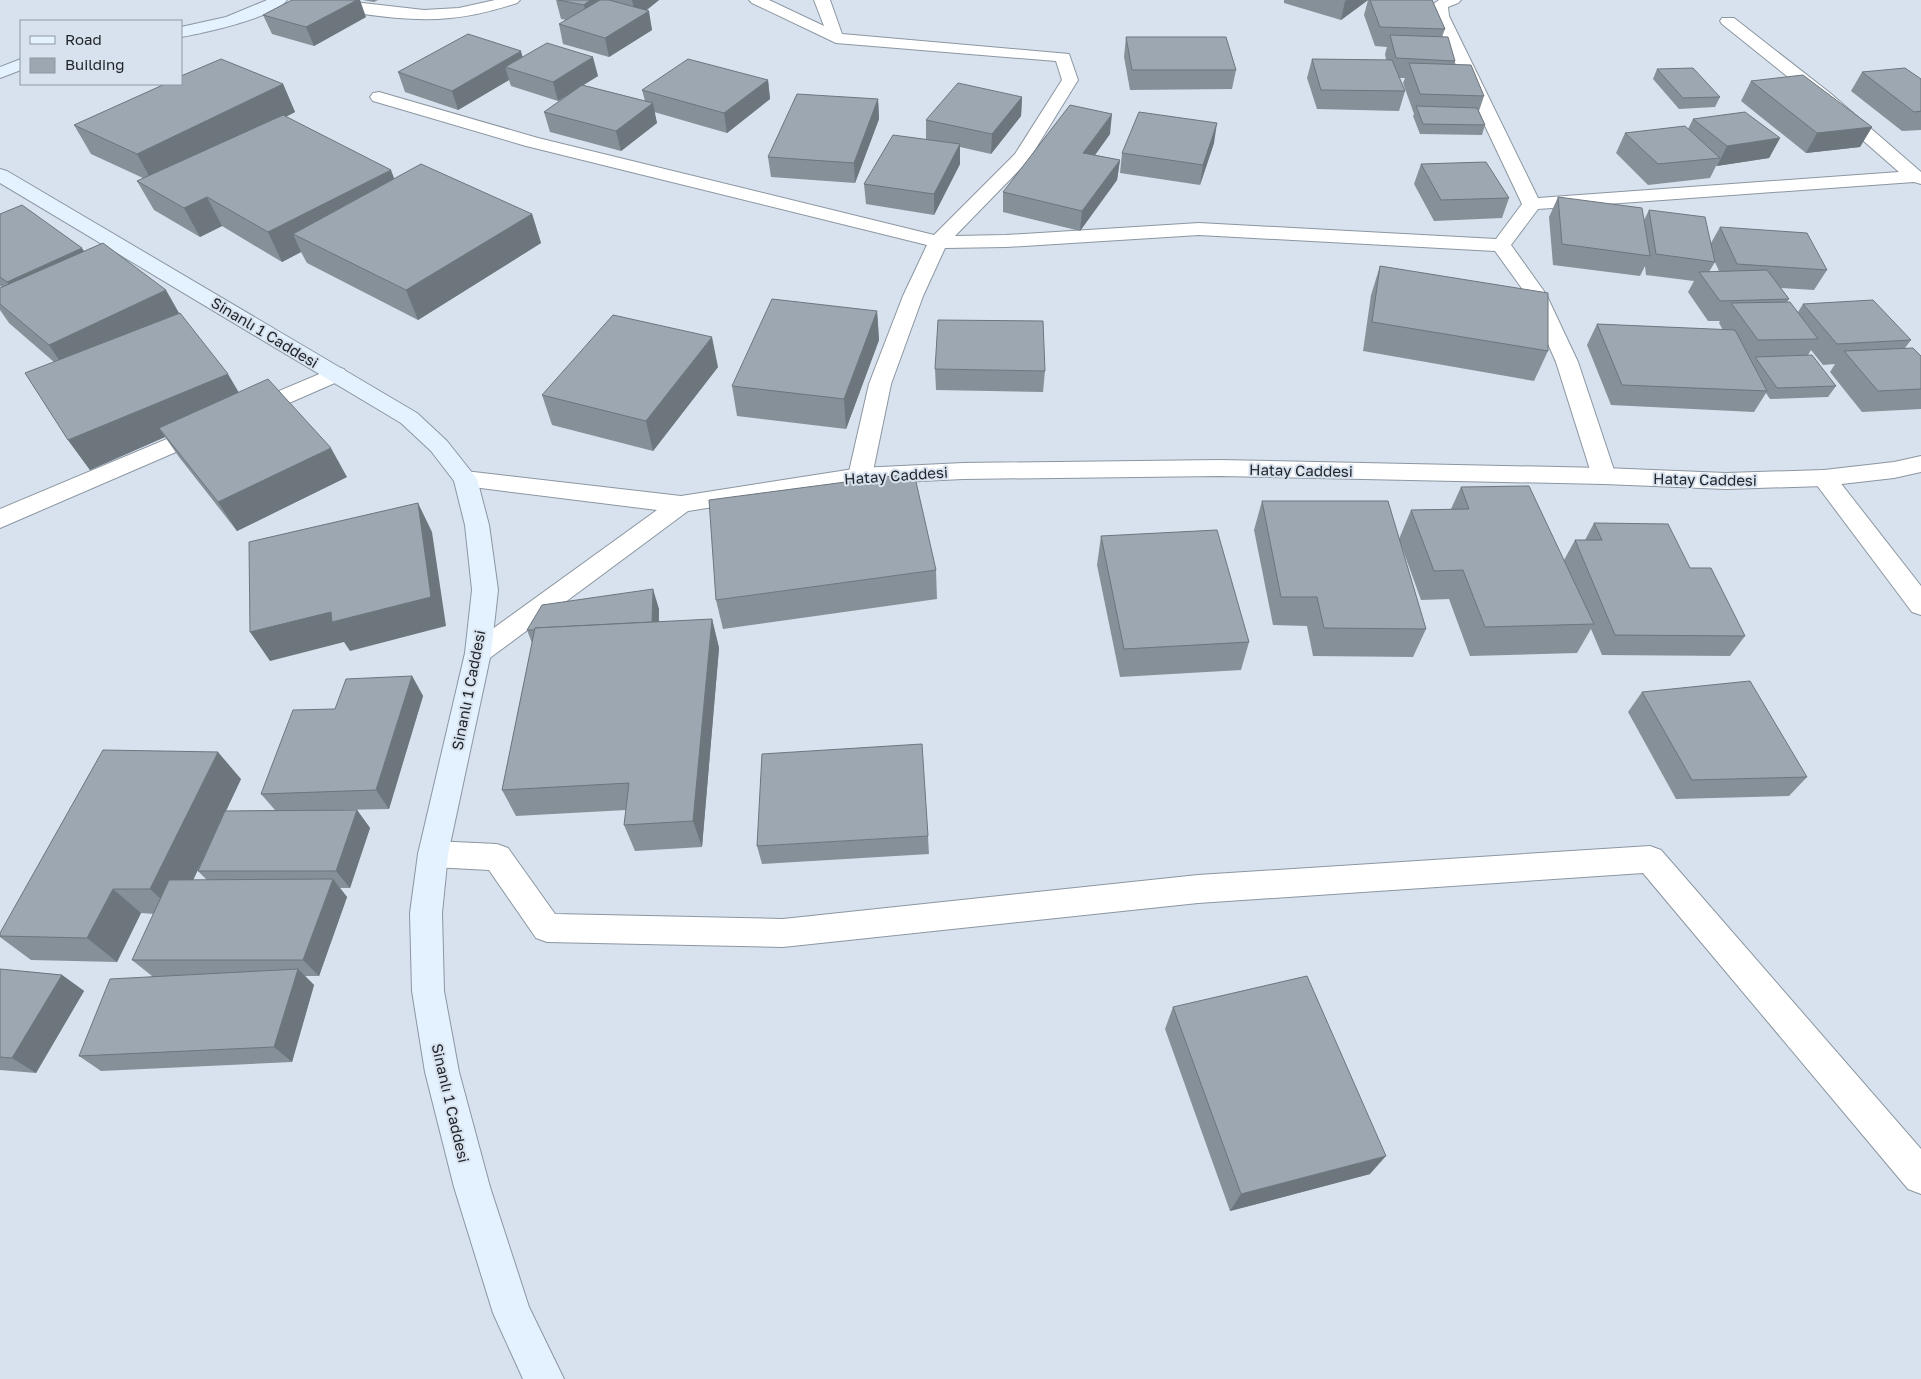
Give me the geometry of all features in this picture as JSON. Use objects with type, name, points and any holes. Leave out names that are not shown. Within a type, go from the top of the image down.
[{"type":"main road","points":[[182,32],[237,19],[261,10],[279,0]]},
{"type":"main road","points":[[0,73],[20,64]]},
{"type":"main road","name":"Sinanlı 1 Caddesi","points":[[0,175],[409,418],[439,446],[465,479],[477,525],[485,590],[478,653],[433,854],[426,913],[428,991],[442,1072],[472,1187],[512,1313],[544,1379]]},
{"type":"street","points":[[302,0],[419,14],[442,14],[481,9],[512,0]]},
{"type":"street","points":[[756,0],[836,38],[1063,57],[1070,80],[1022,157],[938,242],[913,296],[880,384],[860,476]]},
{"type":"street","points":[[822,0],[836,38]]},
{"type":"street","points":[[1453,0],[1440,5],[1441,16],[1532,204]]},
{"type":"street","points":[[1728,21],[1824,97],[1918,177]]},
{"type":"street","points":[[379,97],[532,142],[938,242],[1006,242],[1198,229],[1501,245]]},
{"type":"street","points":[[1501,245],[1532,204],[1918,177]]},
{"type":"street","points":[[1501,245],[1536,294],[1566,362],[1604,476]]},
{"type":"street","points":[[0,519],[336,374]]},
{"type":"street","name":"Hatay Caddesi","points":[[465,479],[681,504],[860,476],[963,471],[1219,468],[1604,476],[1726,481],[1824,478],[1894,470],[1921,464]]},
{"type":"street","points":[[1824,478],[1921,605]]},
{"type":"street","name":"Hatay Caddesi","points":[[478,653],[681,504]]},
{"type":"street","points":[[433,854],[497,857],[547,928],[783,933],[1198,889],[1650,860],[1921,1176]]},
{"type":"building","points":[[292,0],[357,0],[306,27],[263,15]]},
{"type":"building","points":[[558,0],[590,0],[584,5]]},
{"type":"building","points":[[600,0],[609,0],[649,11],[605,38],[559,24]]},
{"type":"building","points":[[1370,0],[1432,0],[1445,29],[1380,27]]},
{"type":"building","points":[[468,34],[521,51],[452,91],[398,72]]},
{"type":"building","points":[[1390,35],[1448,37],[1455,61],[1396,58]]},
{"type":"building","points":[[1126,37],[1226,37],[1236,70],[1132,70]]},
{"type":"building","points":[[547,43],[593,57],[553,82],[505,67]]},
{"type":"building","points":[[221,59],[283,84],[137,154],[74,125],[163,85],[182,85],[182,76]]},
{"type":"building","points":[[688,59],[768,80],[724,113],[642,90]]},
{"type":"building","points":[[1312,59],[1392,60],[1405,91],[1321,90]]},
{"type":"building","points":[[1409,63],[1471,65],[1484,96],[1420,94]]},
{"type":"building","points":[[1693,68],[1720,97],[1683,98],[1657,69]]},
{"type":"building","points":[[1905,68],[1921,79],[1921,111],[1914,112],[1862,72]]},
{"type":"building","points":[[1803,75],[1872,127],[1817,133],[1751,81]]},
{"type":"building","points":[[958,83],[1022,97],[992,134],[926,120]]},
{"type":"building","points":[[582,85],[653,103],[616,131],[544,112]]},
{"type":"building","points":[[797,94],[878,99],[854,163],[768,157]]},
{"type":"building","points":[[1070,105],[1112,114],[1083,153],[1120,160],[1082,211],[1003,192]]},
{"type":"building","points":[[1416,106],[1477,108],[1485,125],[1423,124]]},
{"type":"building","points":[[1139,112],[1217,123],[1203,165],[1122,153]]},
{"type":"building","points":[[1745,112],[1780,138],[1727,146],[1693,119]]},
{"type":"building","points":[[283,115],[391,170],[268,232],[207,197],[184,208],[137,181]]},
{"type":"building","points":[[1685,126],[1720,158],[1658,164],[1625,133]]},
{"type":"building","points":[[893,135],[960,144],[934,194],[864,184]]},
{"type":"building","points":[[1486,162],[1509,198],[1441,200],[1421,164]]},
{"type":"building","points":[[421,164],[532,214],[406,290],[293,234]]},
{"type":"building","points":[[1558,197],[1642,208],[1650,256],[1562,244]]},
{"type":"building","points":[[22,205],[82,248],[7,282],[0,277],[0,214]]},
{"type":"building","points":[[1649,210],[1705,217],[1715,262],[1656,254]]},
{"type":"building","points":[[1720,227],[1807,233],[1827,270],[1737,264]]},
{"type":"building","points":[[103,243],[166,290],[49,345],[0,304],[0,288]]},
{"type":"building","points":[[1380,266],[1548,293],[1548,351],[1372,322]]},
{"type":"building","points":[[1767,270],[1789,299],[1720,301],[1699,272]]},
{"type":"building","points":[[772,299],[877,311],[844,399],[732,386]]},
{"type":"building","points":[[1873,300],[1911,340],[1837,344],[1803,304]]},
{"type":"building","points":[[1790,302],[1818,339],[1758,340],[1731,303]]},
{"type":"building","points":[[180,313],[228,374],[68,440],[25,373]]},
{"type":"building","points":[[613,315],[712,337],[646,421],[542,395]]},
{"type":"building","points":[[938,320],[1043,321],[1045,371],[935,369]]},
{"type":"building","points":[[1597,324],[1735,330],[1767,391],[1622,385]]},
{"type":"building","points":[[1913,348],[1921,356],[1921,389],[1878,391],[1844,351]]},
{"type":"building","points":[[1812,355],[1836,386],[1777,388],[1755,357]]},
{"type":"building","points":[[268,379],[331,448],[218,502],[159,428]]},
{"type":"building","points":[[914,473],[936,570],[716,600],[709,500]]},
{"type":"building","points":[[1529,486],[1594,624],[1485,627],[1463,570],[1434,571],[1411,510],[1469,509],[1461,487]]},
{"type":"building","points":[[1262,501],[1388,501],[1426,629],[1324,628],[1317,597],[1281,597]]},
{"type":"building","points":[[418,503],[431,597],[332,622],[331,612],[250,632],[249,542]]},
{"type":"building","points":[[1594,523],[1668,524],[1690,568],[1711,568],[1745,636],[1615,635],[1575,540],[1602,540]]},
{"type":"building","points":[[1217,530],[1249,642],[1124,649],[1101,536]]},
{"type":"building","points":[[653,589],[652,622],[527,630],[542,605]]},
{"type":"building","points":[[712,619],[693,821],[624,825],[629,783],[502,790],[535,628]]},
{"type":"building","points":[[412,676],[376,790],[261,794],[293,710],[335,709],[346,679]]},
{"type":"building","points":[[1750,681],[1807,777],[1692,780],[1642,692]]},
{"type":"building","points":[[922,744],[928,836],[757,846],[762,754]]},
{"type":"building","points":[[103,750],[218,752],[150,889],[113,889],[87,938],[0,936],[0,933]]},
{"type":"building","points":[[357,810],[336,871],[198,871],[225,811]]},
{"type":"building","points":[[333,879],[303,960],[132,960],[169,880]]},
{"type":"building","points":[[0,969],[62,975],[12,1058],[0,1057]]},
{"type":"building","points":[[298,969],[274,1047],[79,1056],[110,979]]},
{"type":"building","points":[[1307,976],[1386,1156],[1241,1194],[1173,1007]]}]
